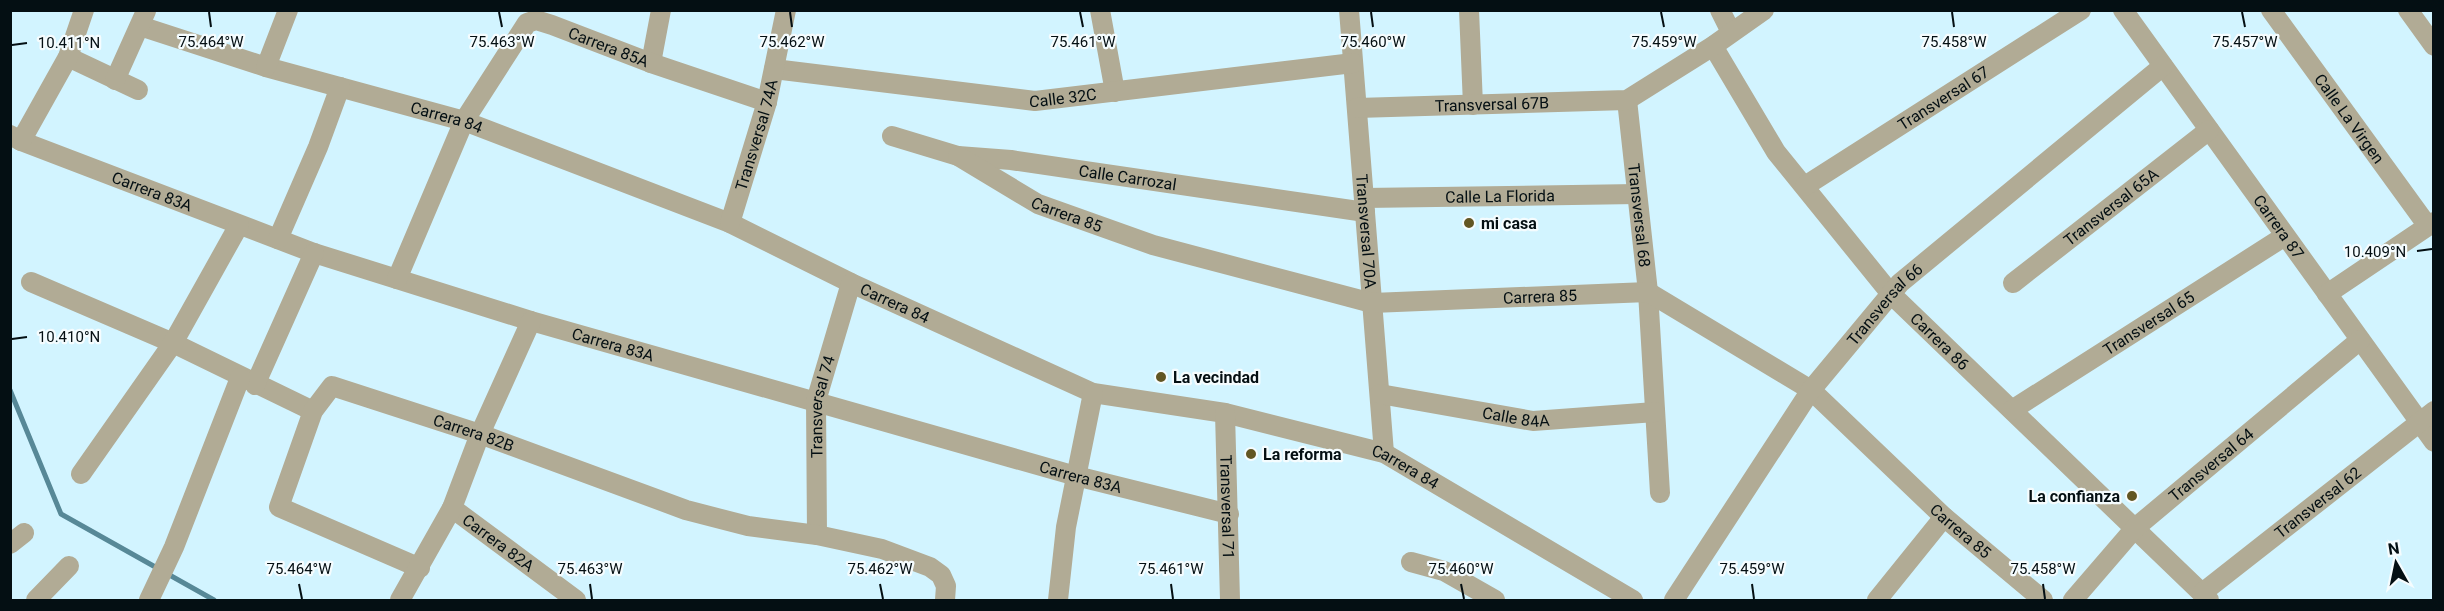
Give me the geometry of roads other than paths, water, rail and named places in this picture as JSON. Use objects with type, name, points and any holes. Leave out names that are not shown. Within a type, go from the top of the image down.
[{"type":"street","points":[[16,138],[68,57],[84,10]]},
{"type":"street","points":[[266,67],[288,10]]},
{"type":"street","points":[[651,63],[661,10]]},
{"type":"street","name":"Transversal 74A","points":[[730,223],[767,102],[786,10]]},
{"type":"street","points":[[1100,10],[1115,92]]},
{"type":"street","name":"Transversal 70A","points":[[1349,10],[1384,453]]},
{"type":"street","points":[[1469,10],[1473,105]]},
{"type":"street","points":[[1720,10],[1731,32]]},
{"type":"street","points":[[1627,99],[1713,46],[1764,10]]},
{"type":"street","name":"Transversal 67","points":[[1804,186],[2081,10]]},
{"type":"street","name":"Carrera 87","points":[[2123,10],[2360,340],[2426,416],[2433,442]]},
{"type":"street","name":"Calle La Virgen","points":[[2271,10],[2430,223]]},
{"type":"street","points":[[2408,10],[2433,45]]},
{"type":"street","points":[[115,80],[143,18]]},
{"type":"street","name":"Carrera 84","points":[[143,18],[266,67],[464,121],[730,223],[851,283],[1093,393],[1225,413],[1384,453],[1633,600]]},
{"type":"street","name":"Carrera 85A","points":[[397,279],[464,121],[527,22],[536,20],[651,63],[767,102]]},
{"type":"street","name":"Carrera 86","points":[[1713,46],[1776,152],[1891,294],[2205,597]]},
{"type":"street","points":[[68,57],[138,90]]},
{"type":"street","name":"Calle 32C","points":[[774,69],[1035,101],[1353,63]]},
{"type":"street","name":"Transversal 66","points":[[1674,600],[1811,390],[1900,283],[2163,66]]},
{"type":"street","points":[[278,239],[318,147],[340,87]]},
{"type":"street","name":"Transversal 67B","points":[[1357,108],[1627,99]]},
{"type":"street","name":"Transversal 68","points":[[1627,99],[1648,292],[1660,493]]},
{"type":"street","name":"Transversal 65A","points":[[2013,283],[2209,130]]},
{"type":"street","name":"Calle Carrozal","points":[[892,136],[958,156],[1011,160],[1364,205]]},
{"type":"street","name":"Carrera 83A","points":[[16,138],[314,253],[531,321],[1076,476],[1229,514]]},
{"type":"street","name":"Carrera 85","points":[[958,156],[1038,204],[1153,245],[1372,303],[1648,292],[1811,390],[1944,517],[2043,600]]},
{"type":"street","name":"Calle La Florida","points":[[1364,205],[1637,194]]},
{"type":"street","points":[[2326,294],[2430,223]]},
{"type":"street","points":[[81,474],[172,343],[239,225]]},
{"type":"street","name":"Transversal 65","points":[[2012,410],[2286,236]]},
{"type":"street","points":[[149,600],[248,381],[314,253]]},
{"type":"street","points":[[31,282],[172,343],[314,411],[279,507],[420,568]]},
{"type":"street","name":"Transversal 74","points":[[817,535],[816,401],[851,283]]},
{"type":"street","points":[[400,600],[452,508],[480,434],[531,321]]},
{"type":"street","name":"Transversal 64","points":[[2073,600],[2135,528],[2360,340]]},
{"type":"street","name":"Carrera 82B","points":[[314,411],[332,386],[480,434],[686,510],[748,526],[817,535],[882,549],[930,567],[941,575],[946,586],[945,600]]},
{"type":"street","points":[[1058,600],[1066,527],[1093,393]]},
{"type":"street","name":"Calle 84A","points":[[1380,394],[1533,421],[1655,412]]},
{"type":"street","name":"Transversal 71","points":[[1225,413],[1230,600]]},
{"type":"street","name":"Transversal 62","points":[[2205,597],[2426,416]]},
{"type":"street","name":"Carrera 82A","points":[[452,508],[576,600]]},
{"type":"street","points":[[1877,600],[1944,517]]},
{"type":"street","points":[[1411,562],[1444,570],[1494,600]]},
{"type":"street","points":[[36,600],[69,566]]},
{"type":"waterway","points":[[10,390],[61,514],[214,600]]},
{"type":"place","name":"mi casa","points":[[1469,223]]},
{"type":"place","name":"La vecindad","points":[[1161,377]]},
{"type":"place","name":"La reforma","points":[[1251,454]]},
{"type":"place","name":"La confianza","points":[[2132,496]]}]
